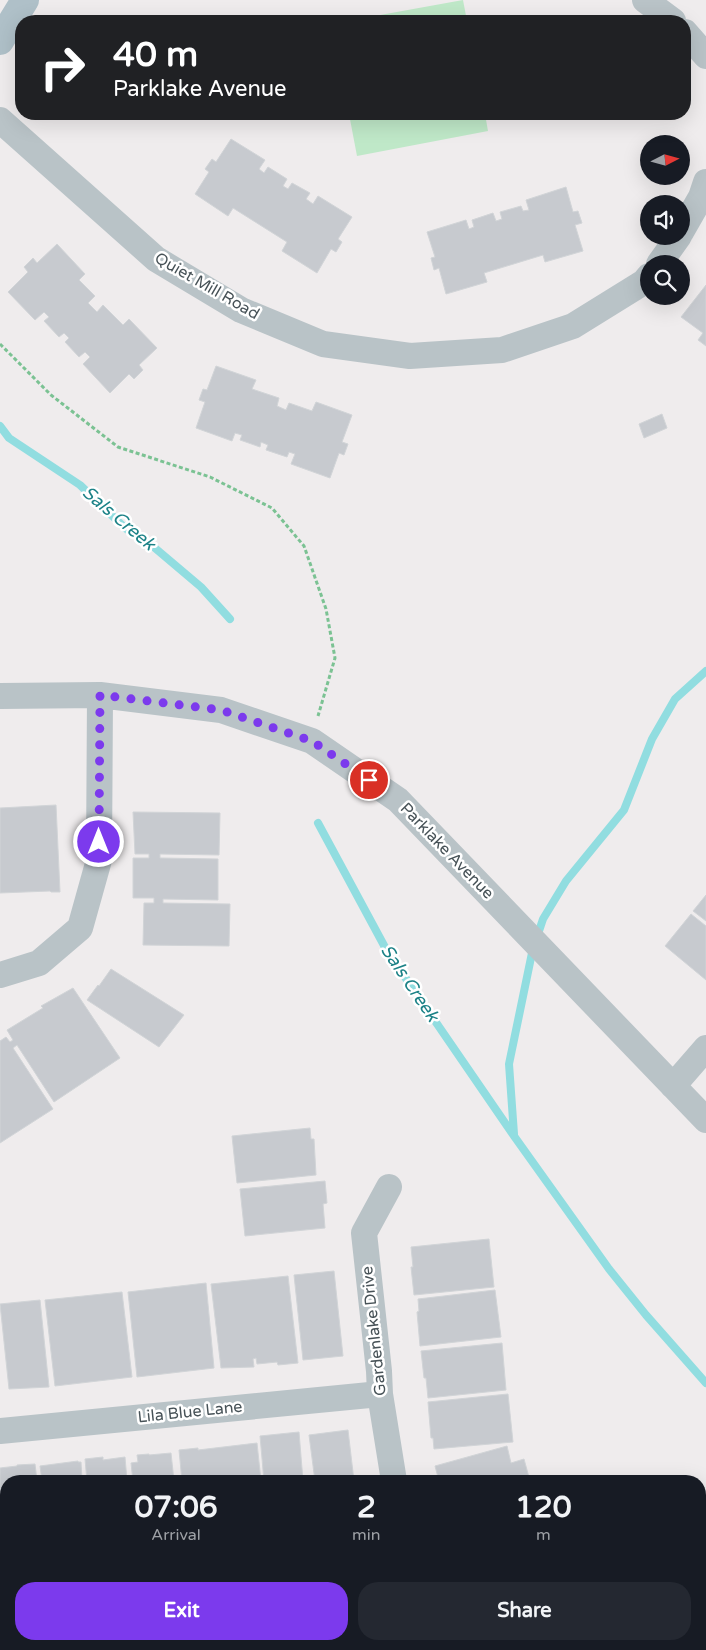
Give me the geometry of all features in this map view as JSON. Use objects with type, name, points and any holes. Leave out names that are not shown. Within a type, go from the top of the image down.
[{"type":"main road","points":[[16,15],[25,0]]},
{"type":"main road","points":[[0,41],[15,16]]},
{"type":"street","points":[[645,0],[665,15]]},
{"type":"street","points":[[691,39],[706,56]]},
{"type":"street","name":"Quiet Mill Road","points":[[0,120],[156,259],[241,310],[323,344],[410,356],[502,350],[573,326],[640,284]]},
{"type":"street","points":[[690,216],[706,182]]},
{"type":"street","points":[[0,975],[39,963],[80,928],[99,860],[100,695]]},
{"type":"street","name":"Parklake Avenue","points":[[0,696],[100,695],[221,710],[312,741],[398,800],[706,1120]]},
{"type":"street","points":[[673,1086],[706,1048]]},
{"type":"street","name":"Gardenlake Drive","points":[[389,1187],[364,1233],[380,1394],[393,1475]]},
{"type":"street","name":"Lila Blue Lane","points":[[0,1431],[380,1394]]},
{"type":"path","points":[[0,344],[51,395],[118,447],[210,478],[272,508],[304,546],[326,609],[335,658],[312,741]]},
{"type":"green space","points":[[463,0],[466,15],[380,15]]},
{"type":"green space","points":[[350,120],[486,120],[488,131],[357,156]]},
{"type":"building","points":[[231,139],[265,160],[259,169],[264,173],[268,167],[287,179],[283,186],[288,189],[292,183],[310,193],[306,199],[313,204],[318,196],[352,217],[338,239],[342,242],[336,252],[331,249],[317,273],[282,251],[287,242],[233,208],[228,216],[195,194],[209,172],[205,169],[212,159],[216,162]]},
{"type":"building","points":[[566,187],[573,212],[578,211],[582,223],[575,225],[583,251],[545,262],[543,255],[484,273],[487,282],[446,294],[439,268],[434,270],[431,258],[435,257],[427,232],[466,220],[469,229],[474,227],[472,220],[493,213],[496,221],[502,219],[500,212],[521,206],[523,211],[529,210],[526,200]]},
{"type":"building","points":[[57,244],[85,274],[79,280],[95,296],[88,303],[97,312],[103,305],[123,325],[129,319],[157,348],[139,365],[143,370],[134,379],[129,374],[110,393],[83,364],[90,357],[85,352],[79,357],[65,342],[69,338],[64,333],[59,337],[44,321],[49,317],[44,312],[35,320],[8,292],[28,272],[24,267],[33,258],[37,263]]},
{"type":"building","points":[[706,285],[706,346],[698,340],[703,333],[681,317]]},
{"type":"building","points":[[216,366],[256,380],[252,389],[279,398],[277,406],[286,410],[289,403],[312,411],[316,402],[352,415],[342,442],[348,444],[344,455],[339,453],[330,478],[291,464],[295,454],[289,452],[287,457],[266,450],[268,445],[261,442],[260,447],[240,440],[242,435],[235,433],[232,441],[196,428],[205,402],[199,400],[203,389],[207,390]]},
{"type":"building","points":[[662,414],[667,428],[644,438],[639,424]]},
{"type":"building","points":[[56,805],[60,892],[0,893],[0,808]]},
{"type":"building","points":[[133,812],[220,813],[219,855],[160,854],[160,858],[218,859],[218,900],[163,899],[163,903],[230,904],[229,946],[143,945],[144,903],[154,903],[154,898],[133,898],[133,858],[149,858],[149,854],[135,854]]},
{"type":"building","points":[[706,895],[706,921],[693,911]]},
{"type":"building","points":[[691,914],[706,926],[706,980],[665,946]]},
{"type":"building","points":[[111,969],[184,1015],[159,1047],[87,1000]]},
{"type":"building","points":[[73,988],[120,1058],[54,1102],[17,1045],[13,1048],[53,1109],[0,1143],[0,1041],[6,1037],[10,1042],[13,1040],[7,1030],[43,1008],[41,1006]]},
{"type":"building","points":[[310,1128],[311,1139],[314,1139],[316,1175],[237,1183],[232,1136]]},
{"type":"building","points":[[325,1181],[327,1203],[323,1204],[325,1228],[245,1236],[240,1189]]},
{"type":"building","points":[[489,1239],[494,1287],[414,1295],[411,1247]]},
{"type":"building","points":[[334,1271],[343,1356],[303,1360],[294,1275]]},
{"type":"building","points":[[288,1276],[298,1363],[278,1365],[277,1362],[257,1364],[256,1358],[253,1359],[254,1367],[221,1368],[211,1284]]},
{"type":"building","points":[[206,1283],[214,1368],[137,1377],[128,1292]]},
{"type":"building","points":[[495,1290],[501,1337],[420,1346],[417,1312],[419,1311],[418,1299]]},
{"type":"building","points":[[122,1292],[132,1377],[55,1386],[45,1300]]},
{"type":"building","points":[[40,1300],[49,1387],[9,1389],[0,1304]]},
{"type":"building","points":[[502,1343],[506,1390],[428,1398],[421,1351]]},
{"type":"building","points":[[508,1394],[513,1442],[434,1449],[433,1438],[431,1438],[428,1402]]},
{"type":"building","points":[[348,1430],[353,1475],[314,1475],[309,1435]]},
{"type":"building","points":[[299,1432],[303,1475],[263,1475],[260,1436]]},
{"type":"building","points":[[257,1443],[260,1475],[181,1475],[179,1450],[198,1448],[198,1450]]},
{"type":"building","points":[[507,1446],[511,1463],[524,1459],[528,1475],[437,1475],[435,1466]]},
{"type":"building","points":[[171,1453],[173,1475],[132,1475],[131,1463],[138,1462],[137,1455]]},
{"type":"building","points":[[103,1457],[103,1460],[125,1457],[126,1475],[86,1475],[85,1459]]},
{"type":"building","points":[[78,1461],[81,1462],[82,1475],[41,1475],[40,1466]]},
{"type":"building","points":[[35,1464],[36,1475],[0,1475],[0,1468]]},
{"type":"waterway","name":"Sals Creek","points":[[0,426],[9,438],[80,485],[125,528],[149,543],[201,587],[230,619]]},
{"type":"waterway","points":[[537,937],[543,919],[566,881],[624,810],[652,739],[675,699],[706,671]]},
{"type":"waterway","name":"Sals Creek","points":[[318,823],[387,951],[514,1136],[609,1269],[646,1315],[706,1383]]},
{"type":"waterway","points":[[514,1134],[509,1064],[533,948]]},
{"type":"route","points":[[99,842],[100,695],[221,710],[312,741],[369,780]]}]
